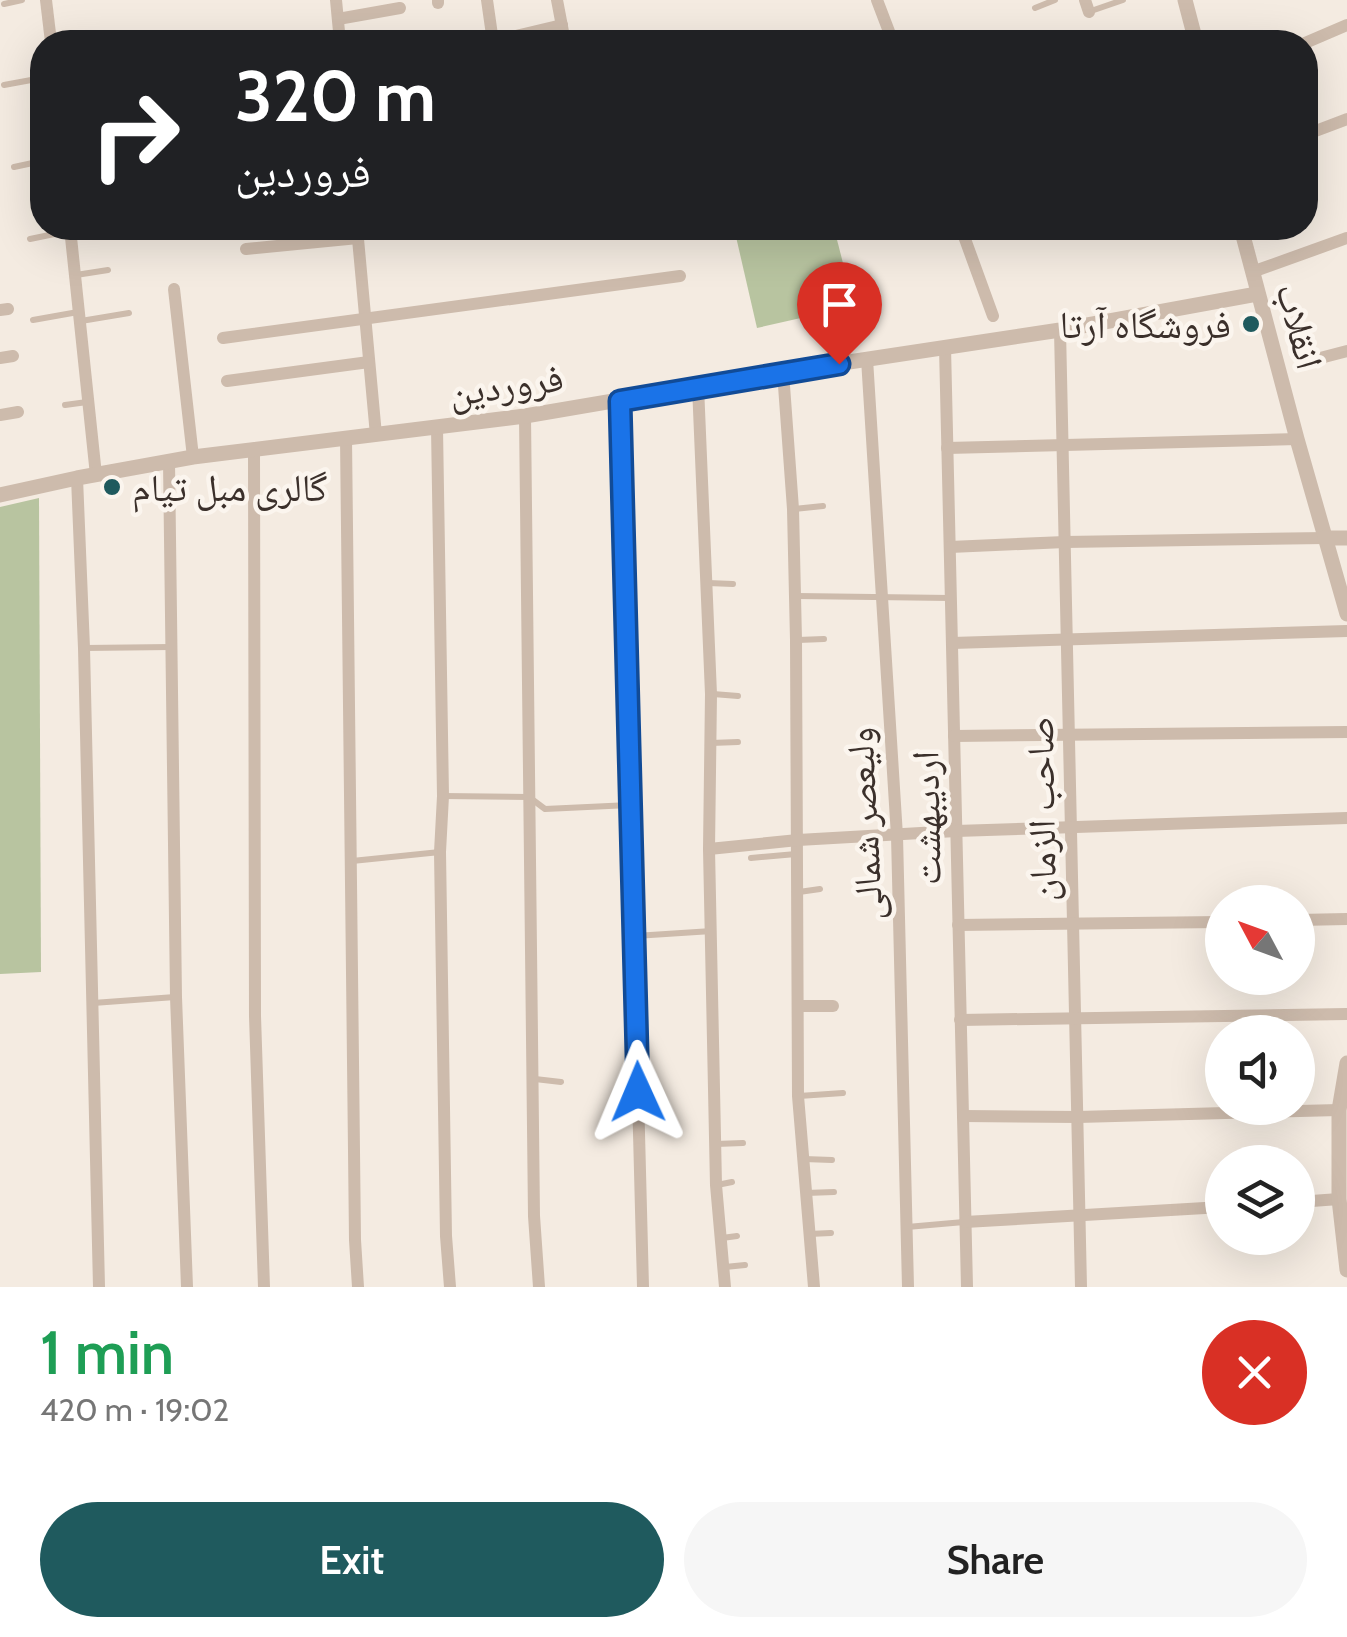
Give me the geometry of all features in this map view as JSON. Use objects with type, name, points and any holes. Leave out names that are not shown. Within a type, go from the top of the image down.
[{"type":"street","points":[[46,0],[49,30]]},
{"type":"street","points":[[336,0],[339,30]]},
{"type":"street","points":[[487,0],[491,30]]},
{"type":"street","points":[[557,0],[563,30]]},
{"type":"street","points":[[877,0],[888,30]]},
{"type":"street","points":[[1186,0],[1193,30]]},
{"type":"street","points":[[338,20],[400,8]]},
{"type":"street","points":[[541,30],[562,25]]},
{"type":"street","points":[[1318,37],[1347,25]]},
{"type":"street","points":[[1318,131],[1347,119]]},
{"type":"street","points":[[1252,272],[1347,238]]},
{"type":"street","points":[[71,240],[96,475]]},
{"type":"street","points":[[246,249],[309,240]]},
{"type":"street","points":[[359,240],[376,435]]},
{"type":"street","points":[[964,240],[993,316]]},
{"type":"street","name":"انقلاب","points":[[1244,240],[1347,614]]},
{"type":"street","points":[[223,338],[680,276]]},
{"type":"street","points":[[174,289],[193,458]]},
{"type":"street","name":"فروردین","points":[[0,495],[193,458],[525,416],[1060,330],[1258,294]]},
{"type":"street","name":"صاحب الزمان","points":[[1060,330],[1081,1287]]},
{"type":"street","name":"اردیبهشت","points":[[945,347],[967,1287]]},
{"type":"street","points":[[1302,363],[1347,351]]},
{"type":"street","name":"ولیعصر شمالی","points":[[867,359],[897,836],[908,1287]]},
{"type":"street","points":[[227,381],[370,362]]},
{"type":"street","points":[[783,372],[793,509],[796,640],[798,1096],[814,1287]]},
{"type":"street","points":[[698,386],[711,694],[709,850],[716,1185],[726,1209],[722,1238],[725,1287]]},
{"type":"street","points":[[620,401],[643,1287]]},
{"type":"street","points":[[0,415],[18,412]]},
{"type":"street","points":[[525,416],[534,1216],[539,1287]]},
{"type":"street","points":[[437,428],[443,796],[440,852],[450,1287]]},
{"type":"street","points":[[346,438],[358,1287]]},
{"type":"street","points":[[948,448],[1296,439]]},
{"type":"street","points":[[254,450],[255,1016],[264,1287]]},
{"type":"street","points":[[168,462],[176,997],[187,1287]]},
{"type":"street","points":[[77,478],[99,1287]]},
{"type":"street","points":[[950,547],[1347,538]]},
{"type":"street","points":[[952,644],[1347,630]]},
{"type":"street","points":[[954,736],[1347,732]]},
{"type":"street","points":[[709,850],[797,847],[956,831],[1347,818]]},
{"type":"street","points":[[1315,920],[1347,920]]},
{"type":"street","points":[[958,925],[1205,922]]},
{"type":"street","points":[[798,1006],[833,1006]]},
{"type":"street","points":[[960,1020],[1347,1014]]},
{"type":"street","points":[[1347,1064],[1339,1110],[1340,1199],[1347,1270]]},
{"type":"street","points":[[963,1116],[1339,1110]]},
{"type":"street","points":[[1315,1201],[1340,1199]]},
{"type":"street","points":[[965,1222],[1205,1208]]},
{"type":"lane","points":[[4,4],[22,0]]},
{"type":"lane","points":[[1035,8],[1055,0]]},
{"type":"lane","points":[[1087,6],[1123,0]]},
{"type":"lane","points":[[4,85],[30,80]]},
{"type":"lane","points":[[14,167],[30,164]]},
{"type":"lane","points":[[75,275],[108,270]]},
{"type":"lane","points":[[33,320],[129,313]]},
{"type":"lane","points":[[65,405],[88,402]]},
{"type":"lane","points":[[793,509],[823,506]]},
{"type":"lane","points":[[707,584],[733,584]]},
{"type":"lane","points":[[794,596],[951,598]]},
{"type":"lane","points":[[796,640],[824,639]]},
{"type":"lane","points":[[84,648],[171,647]]},
{"type":"lane","points":[[711,694],[738,696]]},
{"type":"lane","points":[[710,742],[738,742]]},
{"type":"lane","points":[[443,796],[529,796],[545,808],[631,805]]},
{"type":"lane","points":[[751,858],[797,847]]},
{"type":"lane","points":[[352,861],[440,852]]},
{"type":"lane","points":[[799,892],[820,889]]},
{"type":"lane","points":[[634,936],[712,930]]},
{"type":"lane","points":[[92,1003],[176,997]]},
{"type":"lane","points":[[534,1079],[562,1082]]},
{"type":"lane","points":[[798,1096],[843,1093]]},
{"type":"lane","points":[[715,1144],[743,1143]]},
{"type":"lane","points":[[802,1159],[832,1160]]},
{"type":"lane","points":[[716,1185],[732,1182]]},
{"type":"lane","points":[[805,1193],[834,1192]]},
{"type":"lane","points":[[906,1227],[965,1222]]},
{"type":"lane","points":[[808,1234],[831,1233]]},
{"type":"lane","points":[[722,1238],[737,1236]]},
{"type":"lane","points":[[724,1267],[745,1265]]},
{"type":"green space","points":[[737,240],[837,240],[854,306],[757,328]]},
{"type":"green space","points":[[39,498],[41,972],[0,974],[0,507]]},
{"type":"place","name":"فروشگاه آرتا","points":[[1251,324]]},
{"type":"place","name":"گالری مبل تیام","points":[[112,487]]},
{"type":"route","points":[[638,1092],[620,401],[839,364]]}]
